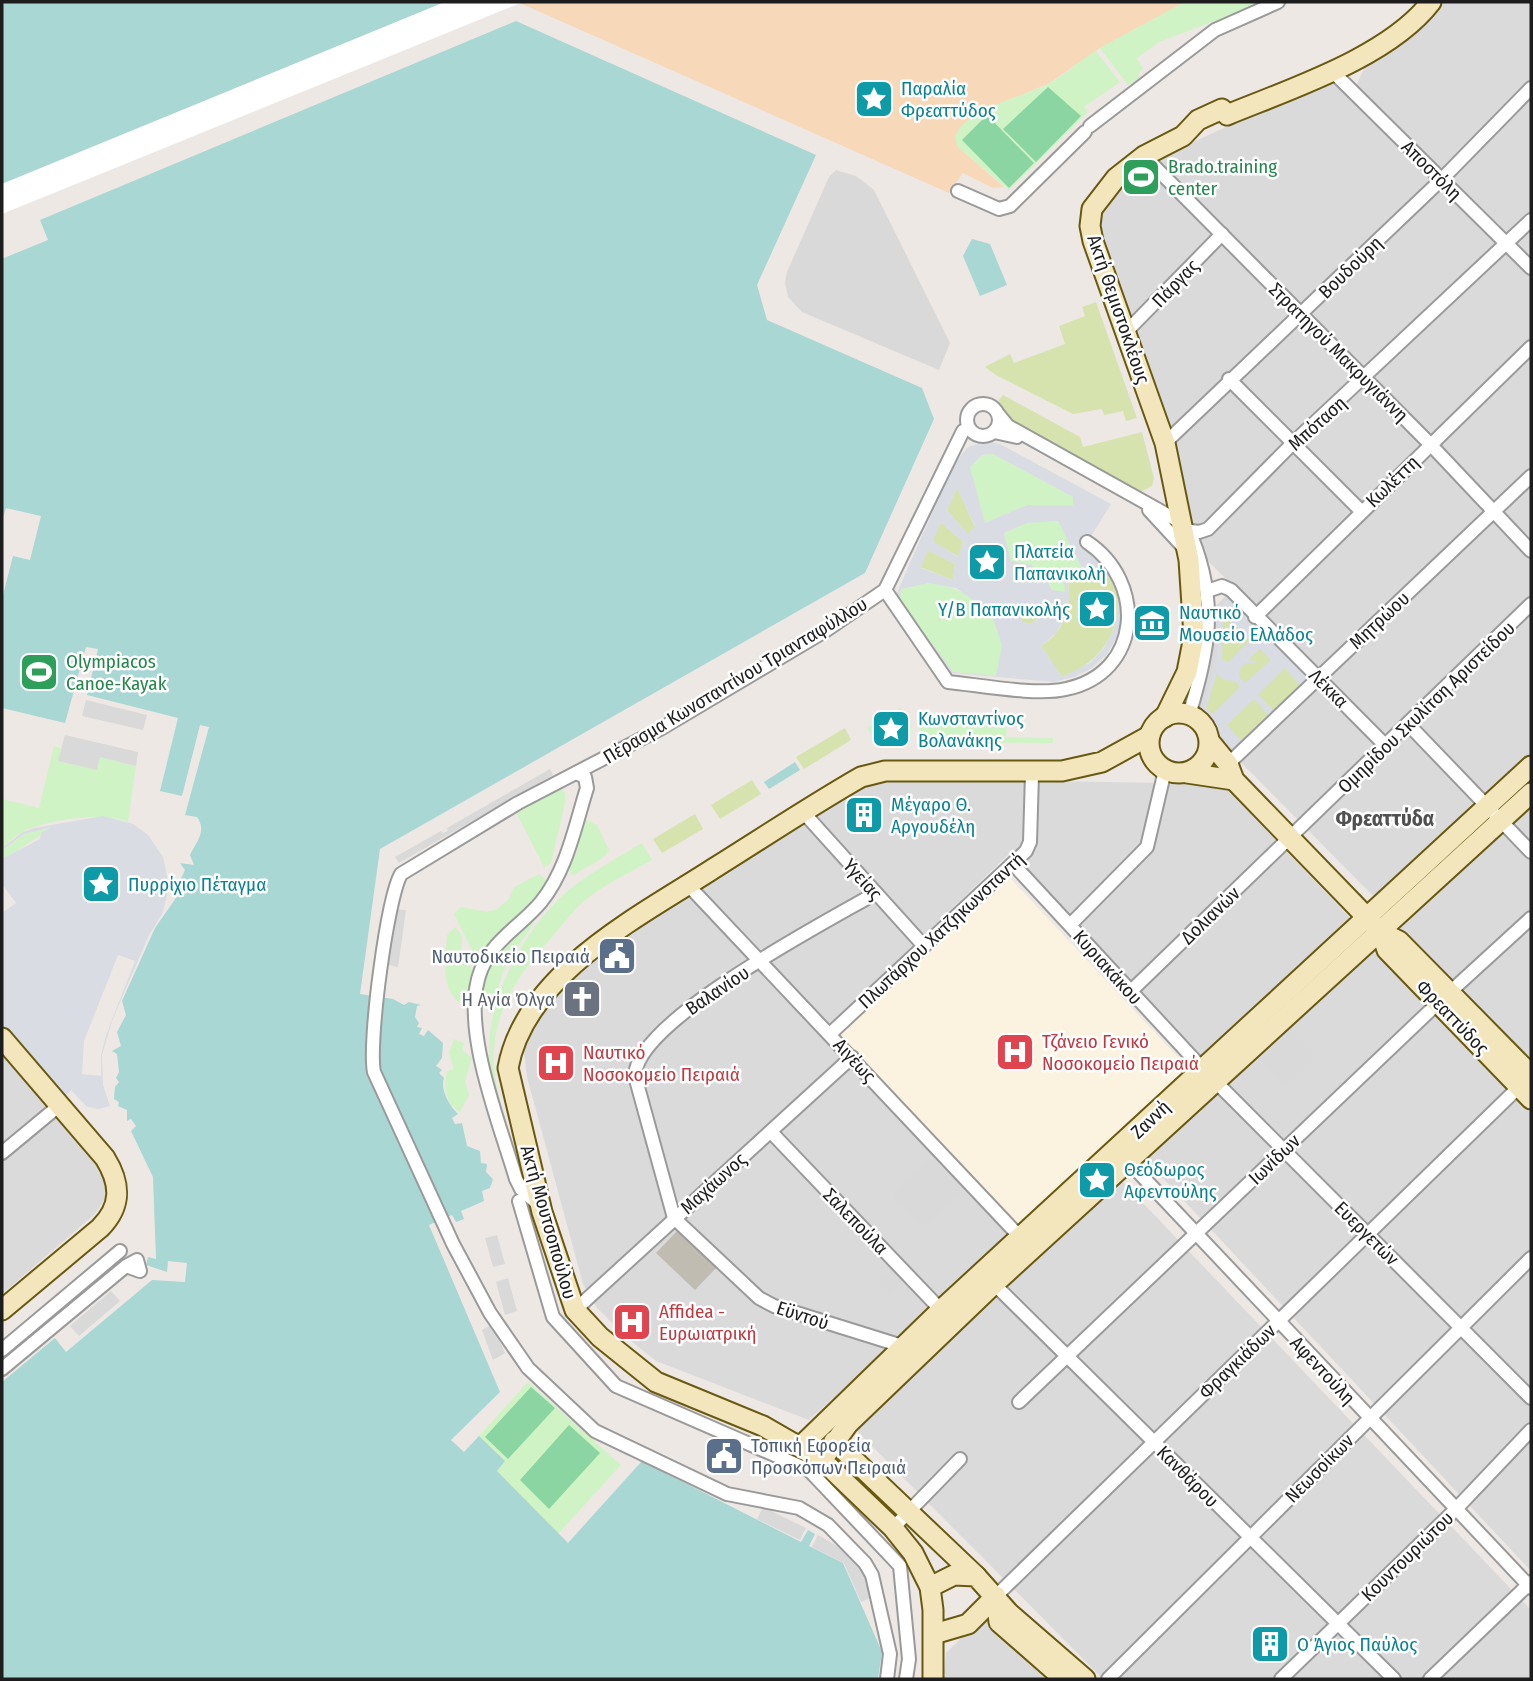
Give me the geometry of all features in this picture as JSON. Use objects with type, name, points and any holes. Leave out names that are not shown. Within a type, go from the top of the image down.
[{"type":"main road","name":"Ακτή Θεμιστοκλέους","points":[[1188,560],[1186,529],[1165,443],[1090,226],[1092,209],[1098,199],[1144,156],[1183,136],[1198,120],[1222,109],[1227,115],[1333,72],[1398,33],[1431,2]]},
{"type":"main road","points":[[804,813],[861,777],[875,772],[1032,774],[1091,766],[1149,736],[1164,716],[1184,679],[1193,645],[1195,612],[1188,560]]},
{"type":"main road","points":[[1164,716],[1189,715],[1206,728],[1210,742],[1205,759],[1187,773]]},
{"type":"main road","points":[[1149,736],[1151,756],[1165,770],[1187,773],[1231,772]]},
{"type":"main road","name":"Φρεαττύδος","points":[[1210,742],[1231,772],[1290,839],[1374,925],[1387,950],[1444,998],[1529,1082]]},
{"type":"main road","name":"Ζαννή","points":[[822,1460],[834,1441],[909,1353],[941,1310],[988,1278],[1020,1237],[1217,1083],[1374,925],[1495,814],[1531,766]]},
{"type":"main road","name":"Ζαννή","points":[[1495,814],[1531,793]]},
{"type":"main road","name":"Ακτή Μουτσοπούλου","points":[[804,813],[587,951],[541,1000],[516,1035],[508,1068],[542,1212],[575,1310],[600,1337],[656,1382],[749,1420],[801,1446],[822,1460],[893,1528],[913,1553],[930,1587],[934,1634],[933,1679]]},
{"type":"main road","name":"Ζαννή","points":[[801,1446],[909,1353],[1124,1156],[1202,1068],[1374,925]]},
{"type":"main road","points":[[2,1038],[61,1104],[113,1170],[118,1194],[107,1220],[2,1310]]},
{"type":"main road","points":[[834,1441],[976,1576],[1009,1613],[1084,1679]]},
{"type":"main road","points":[[930,1587],[954,1575],[976,1576]]},
{"type":"main road","points":[[996,1596],[999,1622],[1064,1679]]},
{"type":"main road","name":"Φραγκιάδων","points":[[934,1634],[968,1624],[996,1596]]},
{"type":"street","points":[[958,191],[999,209],[1010,206],[1087,129],[1215,30],[1278,2]]},
{"type":"street","name":"Αποστόλη","points":[[1333,72],[1531,268]]},
{"type":"street","name":"Βουδούρη","points":[[1165,443],[1229,379],[1442,179],[1531,88]]},
{"type":"street","name":"Στρατηγού Μακρυγιάννη","points":[[1144,156],[1430,444],[1531,551]]},
{"type":"street","name":"Μπόταση","points":[[1186,529],[1208,529],[1293,443],[1365,379],[1531,220]]},
{"type":"street","name":"Πάργας","points":[[1127,331],[1222,234]]},
{"type":"street","name":"Κωλέττη","points":[[1255,617],[1531,348]]},
{"type":"street","points":[[1229,379],[1361,511]]},
{"type":"street","points":[[1188,560],[1160,519],[1143,506],[1013,435],[994,432],[983,435],[973,432],[968,426],[968,414],[980,404],[994,408],[1008,426],[1186,529],[1199,556],[1207,591],[1209,638],[1189,715]]},
{"type":"street","points":[[994,432],[999,415]]},
{"type":"street","name":"Πέρασμα Κωνσταντίνου Τριανταφύλλου","points":[[887,1679],[890,1654],[872,1575],[828,1525],[799,1508],[727,1494],[595,1431],[528,1368],[490,1314],[444,1227],[374,1072],[371,1049],[378,991],[401,874],[518,803],[662,728],[778,659],[885,590],[963,431]]},
{"type":"street","name":"Μητρώου","points":[[1231,772],[1318,677],[1531,476]]},
{"type":"street","points":[[885,590],[948,682],[1062,690],[1093,679],[1109,665],[1121,647],[1128,626],[1127,594],[1119,574],[1106,556],[1087,542]]},
{"type":"street","name":"Λέκκα","points":[[1207,591],[1222,586],[1231,590],[1386,746]]},
{"type":"street","name":"Ομηρίδου Σκυλίτση Αριστείδου","points":[[1290,839],[1531,604]]},
{"type":"street","points":[[1408,724],[1531,852]]},
{"type":"street","points":[[1070,925],[1147,847],[1165,770]]},
{"type":"street","points":[[542,1212],[537,1202],[525,1193],[516,1179],[493,1101],[474,1010],[481,971],[496,946],[531,912],[551,887],[587,788],[584,777],[576,773]]},
{"type":"street","name":"Πλωτάρχου Χατζηκωνσταντή","points":[[830,1034],[923,945],[1014,865],[1030,842],[1032,774]]},
{"type":"street","name":"Υγείας","points":[[804,813],[923,945]]},
{"type":"street","name":"Δολιανών","points":[[1130,992],[1290,839]]},
{"type":"street","name":"Κυριακάκου","points":[[1014,865],[1202,1068]]},
{"type":"street","name":"Αιγέως","points":[[688,885],[1020,1237]]},
{"type":"street","name":"Βαλανίου","points":[[674,1218],[636,1080],[636,1064],[684,1011],[761,961],[876,893]]},
{"type":"street","name":"Ιωνίδων","points":[[1019,1402],[1531,918]]},
{"type":"street","name":"Μαχάωνος","points":[[575,1310],[852,1057]]},
{"type":"street","name":"Ευεργετών","points":[[1202,1068],[1531,1398]]},
{"type":"street","name":"Φραγκιάδων","points":[[996,1596],[1368,1234],[1529,1082]]},
{"type":"street","points":[[2,1153],[61,1104]]},
{"type":"street","name":"Σαλεπούλα","points":[[771,1132],[941,1310]]},
{"type":"street","name":"Αφεντούλη","points":[[1124,1156],[1369,1419],[1530,1585]]},
{"type":"street","points":[[519,1201],[553,1317],[616,1386],[809,1470],[900,1566],[909,1659],[906,1679]]},
{"type":"street","name":"Εϋντού","points":[[674,1218],[745,1288],[767,1302],[909,1353]]},
{"type":"street","points":[[2,1350],[120,1251]]},
{"type":"street","name":"Νεωσοίκων","points":[[1108,1679],[1531,1258]]},
{"type":"street","points":[[2,1369],[126,1266]]},
{"type":"street","name":"Κανθάρου","points":[[988,1278],[1394,1679]]},
{"type":"street","name":"Κουντουριώτου","points":[[1281,1679],[1456,1509],[1531,1430]]},
{"type":"street","points":[[893,1528],[960,1459]]},
{"type":"street","points":[[1430,1679],[1530,1585]]},
{"type":"shaded area","points":[[1444,2],[1531,2],[1531,263],[1355,88],[1367,62],[1415,34]]},
{"type":"shaded area","points":[[1332,79],[1531,275],[1531,754],[1376,899],[1192,713],[1212,658],[1214,608],[1234,587],[1192,545],[1163,424],[1168,422],[1093,215],[1136,168]]},
{"type":"shaded area","points":[[836,170],[856,176],[874,190],[950,343],[939,370],[802,312],[788,297],[785,283],[787,272],[829,177]]},
{"type":"shaded area","name":"Πλατεία Παπανικολή","points":[[988,441],[1000,444],[1111,504],[1086,544],[1108,563],[1118,581],[1123,600],[1122,619],[1117,638],[1106,655],[1092,668],[1074,677],[1054,682],[952,673],[896,595],[953,465],[968,447]],"holes":[[[993,454],[1073,497],[1073,505],[1027,505],[985,523],[970,467],[982,455]],[[957,488],[975,526],[968,534],[947,510]],[[1058,521],[1084,572],[1064,580],[1065,592],[1052,590],[1045,576],[1032,565],[1011,561],[1004,533],[1027,523]],[[941,522],[963,542],[958,557],[933,541]],[[928,550],[955,564],[953,580],[921,568]],[[1100,573],[1112,576],[1117,588],[1118,609],[1114,629],[1104,648],[1090,663],[1062,677],[1041,646],[1056,633],[1064,620],[1069,603],[1068,583]],[[929,583],[956,588],[986,609],[994,621],[1002,645],[996,676],[953,672],[900,600],[901,589]],[[1030,604],[1038,612],[1037,620],[1029,624],[1022,621],[1018,614],[1022,606]]]},
{"type":"shaded area","points":[[1229,598],[1255,623],[1319,672],[1237,753],[1204,720],[1201,713],[1217,660],[1218,610]],"holes":[[[1223,614],[1250,640],[1229,662],[1222,660]],[[1260,649],[1271,660],[1245,683],[1239,677],[1239,671],[1245,663],[1257,661],[1248,660]],[[1285,668],[1302,687],[1276,713],[1258,694]],[[1217,673],[1223,679],[1235,681],[1240,687],[1213,714],[1206,708]],[[1254,699],[1271,718],[1244,744],[1227,725]]]},
{"type":"shaded area","points":[[86,700],[147,715],[143,730],[82,716]]},
{"type":"shaded area","points":[[65,735],[138,752],[136,766],[100,757],[97,770],[58,761]]},
{"type":"shaded area","points":[[550,769],[553,775],[399,863],[395,857],[441,831],[448,831],[447,828]]},
{"type":"shaded area","points":[[877,778],[1222,784],[1353,921],[1205,1059],[1010,853],[822,1033],[1011,1235],[809,1420],[656,1361],[626,1337],[597,1308],[583,1284],[527,1077],[524,1052],[532,1030],[554,998],[615,937]]},
{"type":"shaded area","points":[[1531,798],[1531,1062],[1396,924]]},
{"type":"shaded area","points":[[103,816],[133,824],[148,835],[163,857],[169,887],[163,912],[148,937],[112,1021],[102,1055],[103,1085],[110,1106],[99,1109],[87,1107],[71,1090],[65,1098],[2,1025],[2,913],[16,903],[2,884],[2,859],[40,839],[41,833],[52,827],[24,834],[2,848],[23,832]],"holes":[[[96,866],[112,869],[119,880],[116,893],[107,900],[94,900],[84,889],[84,878]],[[118,955],[135,961],[106,1035],[101,1055],[101,1076],[82,1074],[84,1041]]]},
{"type":"shaded area","name":"Τζάνειο Γενικό Νοσοκομείο Πειραιά","points":[[1009,877],[1190,1070],[1018,1225],[840,1034]]},
{"type":"shaded area","points":[[396,909],[406,910],[398,967],[388,965]]},
{"type":"shaded area","points":[[1374,943],[1531,1113],[1531,1571],[1145,1159]]},
{"type":"shaded area","points":[[1290,1031],[1315,1056],[1285,1084],[1261,1059]]},
{"type":"shaded area","points":[[2,1055],[99,1167],[106,1187],[104,1200],[95,1214],[2,1294]]},
{"type":"shaded area","points":[[934,1157],[963,1189],[922,1226],[893,1195]]},
{"type":"shaded area","points":[[1121,1180],[1531,1610],[1531,1679],[1103,1679],[853,1427],[996,1291]]},
{"type":"shaded area","points":[[679,1229],[718,1266],[695,1290],[656,1253]]},
{"type":"shaded area","points":[[497,1235],[505,1264],[493,1267],[485,1238]]},
{"type":"shaded area","points":[[894,1267],[905,1278],[889,1293],[878,1282]]},
{"type":"shaded area","points":[[508,1278],[517,1311],[505,1315],[496,1282]]},
{"type":"shaded area","points":[[111,1291],[120,1301],[79,1336],[70,1326]]},
{"type":"shaded area","points":[[492,1324],[505,1353],[493,1360],[482,1330]]},
{"type":"shaded area","points":[[763,1507],[806,1528],[800,1540],[757,1519]]},
{"type":"shaded area","points":[[818,1535],[858,1558],[875,1596],[861,1602],[844,1563],[812,1547]]},
{"type":"shaded area","points":[[990,1610],[1060,1679],[943,1679],[946,1653]]},
{"type":"green space","points":[[1185,2],[1265,2],[1159,42],[1137,58],[1143,69],[1138,74],[1141,78],[1128,85],[1100,48]]},
{"type":"green space","points":[[1096,51],[1120,82],[1084,107],[1088,112],[1009,190],[958,147],[956,136],[973,116],[1047,85]]},
{"type":"green space","points":[[1048,87],[1081,116],[1036,162],[1003,129]]},
{"type":"green space","points":[[987,115],[1034,163],[1009,188],[962,140]]},
{"type":"green space","points":[[1096,302],[1137,418],[1126,421],[1123,411],[1104,415],[1102,409],[1073,414],[985,367],[1010,354],[1014,363],[1065,344],[1059,326],[1085,316],[1082,307]]},
{"type":"green space","points":[[1003,395],[1080,437],[1083,447],[1142,432],[1154,478],[1152,486],[1140,492],[1009,423],[998,401]]},
{"type":"green space","points":[[993,454],[1073,497],[1073,505],[1027,505],[985,523],[970,467],[982,455]]},
{"type":"green space","points":[[957,487],[975,527],[968,535],[947,510]]},
{"type":"green space","points":[[1059,521],[1084,573],[1064,580],[1066,593],[1052,590],[1049,583],[1011,561],[1004,533],[1027,523]]},
{"type":"green space","points":[[941,522],[963,542],[959,557],[932,541]]},
{"type":"green space","points":[[928,550],[955,564],[953,580],[920,567]]},
{"type":"green space","points":[[1100,573],[1112,576],[1117,592],[1118,608],[1110,637],[1090,661],[1062,677],[1041,646],[1055,634],[1064,619],[1068,583]]},
{"type":"green space","points":[[929,583],[953,588],[976,600],[993,618],[1002,643],[996,676],[953,672],[900,600],[901,589]]},
{"type":"green space","points":[[1028,604],[1035,607],[1038,614],[1035,621],[1028,624],[1021,621],[1018,614],[1021,607]]},
{"type":"green space","points":[[1223,614],[1249,640],[1229,662],[1222,660]]},
{"type":"green space","points":[[1260,649],[1271,661],[1245,683],[1239,677],[1239,671],[1246,663],[1256,663],[1247,660]]},
{"type":"green space","points":[[1285,668],[1302,687],[1276,713],[1258,695]]},
{"type":"green space","points":[[1217,673],[1223,680],[1235,681],[1240,687],[1213,714],[1206,708]]},
{"type":"green space","points":[[1254,699],[1271,718],[1245,744],[1227,725]]},
{"type":"green space","points":[[900,708],[911,726],[910,742],[876,741],[867,728]]},
{"type":"green space","points":[[920,721],[1007,728],[1006,737],[1053,738],[1053,743],[919,742]]},
{"type":"green space","points":[[845,728],[851,740],[804,769],[796,757]]},
{"type":"green space","points":[[54,746],[61,748],[59,761],[96,770],[100,757],[136,766],[128,822],[104,817],[61,820],[24,831],[2,848],[2,799],[39,808]]},
{"type":"green space","points":[[752,780],[761,794],[720,819],[711,805]]},
{"type":"green space","points":[[560,787],[565,793],[565,803],[551,863],[544,867],[516,812]]},
{"type":"green space","points":[[695,814],[703,829],[662,853],[653,839]]},
{"type":"green space","points":[[586,820],[597,825],[609,850],[603,858],[575,875],[571,874],[569,866],[577,853],[581,823]]},
{"type":"green space","points":[[55,826],[2,860],[2,850],[24,834]]},
{"type":"green space","points":[[642,843],[652,860],[583,902],[535,956],[511,993],[496,1032],[495,1075],[500,1099],[497,1099],[489,1057],[491,1029],[495,1007],[512,963],[538,923],[569,890]]},
{"type":"green space","points":[[539,874],[546,880],[537,917],[505,967],[495,998],[487,1006],[480,999],[479,964],[454,914],[461,907],[487,912],[497,909],[508,900],[514,887]]},
{"type":"green space","points":[[455,927],[462,936],[461,954],[473,970],[467,998],[458,1002],[452,995],[445,971],[447,935]]},
{"type":"green space","points":[[454,1039],[464,1043],[462,1050],[472,1058],[465,1081],[469,1095],[460,1112],[451,1104],[445,1088],[447,1071],[454,1069],[449,1053]]},
{"type":"green space","points":[[528,1382],[621,1465],[558,1534],[497,1471],[505,1461],[479,1436]]},
{"type":"green space","points":[[531,1387],[555,1408],[508,1459],[485,1437]]},
{"type":"green space","points":[[569,1425],[600,1453],[549,1509],[520,1480]]},
{"type":"sand","name":"Παραλία Φρεαττύδος","points":[[1185,2],[1100,48],[1048,84],[976,113],[958,147],[1004,187],[993,188],[963,173],[949,193],[522,4]]},
{"type":"water","points":[[2,2],[445,2],[2,184]]},
{"type":"water","points":[[516,21],[816,155],[757,285],[767,320],[922,388],[934,419],[865,573],[380,849],[360,994],[393,999],[404,1005],[409,1002],[421,1005],[417,1006],[415,1017],[419,1023],[417,1027],[422,1028],[419,1034],[424,1036],[428,1030],[443,1043],[442,1058],[436,1066],[442,1070],[439,1073],[444,1078],[444,1092],[458,1114],[452,1118],[455,1124],[462,1123],[467,1146],[480,1151],[481,1163],[487,1164],[486,1172],[493,1179],[490,1188],[482,1191],[484,1201],[461,1211],[464,1219],[456,1222],[452,1215],[429,1225],[500,1392],[451,1440],[464,1452],[479,1436],[505,1461],[497,1471],[568,1543],[642,1461],[801,1542],[808,1530],[815,1534],[809,1546],[843,1563],[882,1652],[878,1679],[2,1679],[2,1382],[55,1338],[66,1352],[152,1280],[185,1282],[187,1263],[168,1261],[167,1272],[146,1265],[148,1257],[156,1259],[153,1177],[131,1131],[136,1126],[131,1119],[127,1121],[127,1110],[118,1106],[119,1102],[114,1099],[119,1072],[117,1054],[112,1051],[121,1046],[117,1032],[126,1015],[122,1001],[155,928],[178,895],[178,885],[185,870],[180,863],[194,865],[190,855],[200,836],[201,827],[197,817],[185,815],[209,727],[200,725],[182,796],[160,791],[178,718],[87,695],[98,649],[86,647],[65,723],[2,708],[2,599],[13,556],[30,560],[41,516],[6,508],[2,521],[2,255],[4,258],[48,240],[40,220]]},
{"type":"water","points":[[972,239],[990,244],[1007,285],[980,296],[963,256]]},
{"type":"water","points":[[795,762],[800,770],[769,789],[764,782]]},
{"type":"pier","points":[[445,2],[523,2],[2,214],[2,184]]},
{"type":"place","name":"Παραλία Φρεαττύδος","points":[[874,99]]},
{"type":"place","name":"Brado.training center","points":[[1141,177]]},
{"type":"place","name":"Πλατεία Παπανικολή","points":[[987,562]]},
{"type":"place","name":"Υ/Β Παπανικολής","points":[[1097,609]]},
{"type":"place","name":"Ναυτικό Μουσείο Ελλάδος","points":[[1152,623]]},
{"type":"place","name":"Olympiacos Canoe-Kayak","points":[[39,672]]},
{"type":"place","name":"Κωνσταντίνος Βολανάκης","points":[[891,729]]},
{"type":"place","name":"Μέγαρο Θ. Αργουδέλη","points":[[864,815]]},
{"type":"place","name":"Πυρρίχιο Πέταγμα","points":[[101,884]]},
{"type":"place","name":"Ναυτοδικείο Πειραιά","points":[[617,956]]},
{"type":"place","name":"Η Αγία Όλγα","points":[[582,999]]},
{"type":"place","name":"Τζάνειο Γενικό Νοσοκομείο Πειραιά","points":[[1015,1052]]},
{"type":"place","name":"Ναυτικό Νοσοκομείο Πειραιά","points":[[556,1063]]},
{"type":"place","name":"Θεόδωρος Αφεντούλης","points":[[1097,1180]]},
{"type":"place","name":"Affidea - Ευρωιατρική","points":[[632,1322]]},
{"type":"place","name":"Τοπική Εφορεία Προσκόπων Πειραιά","points":[[724,1456]]},
{"type":"place","name":"Ο Άγιος Παύλος","points":[[1270,1644]]},
{"type":"district","name":"Φρεαττύδα","points":[[1385,819]]}]
